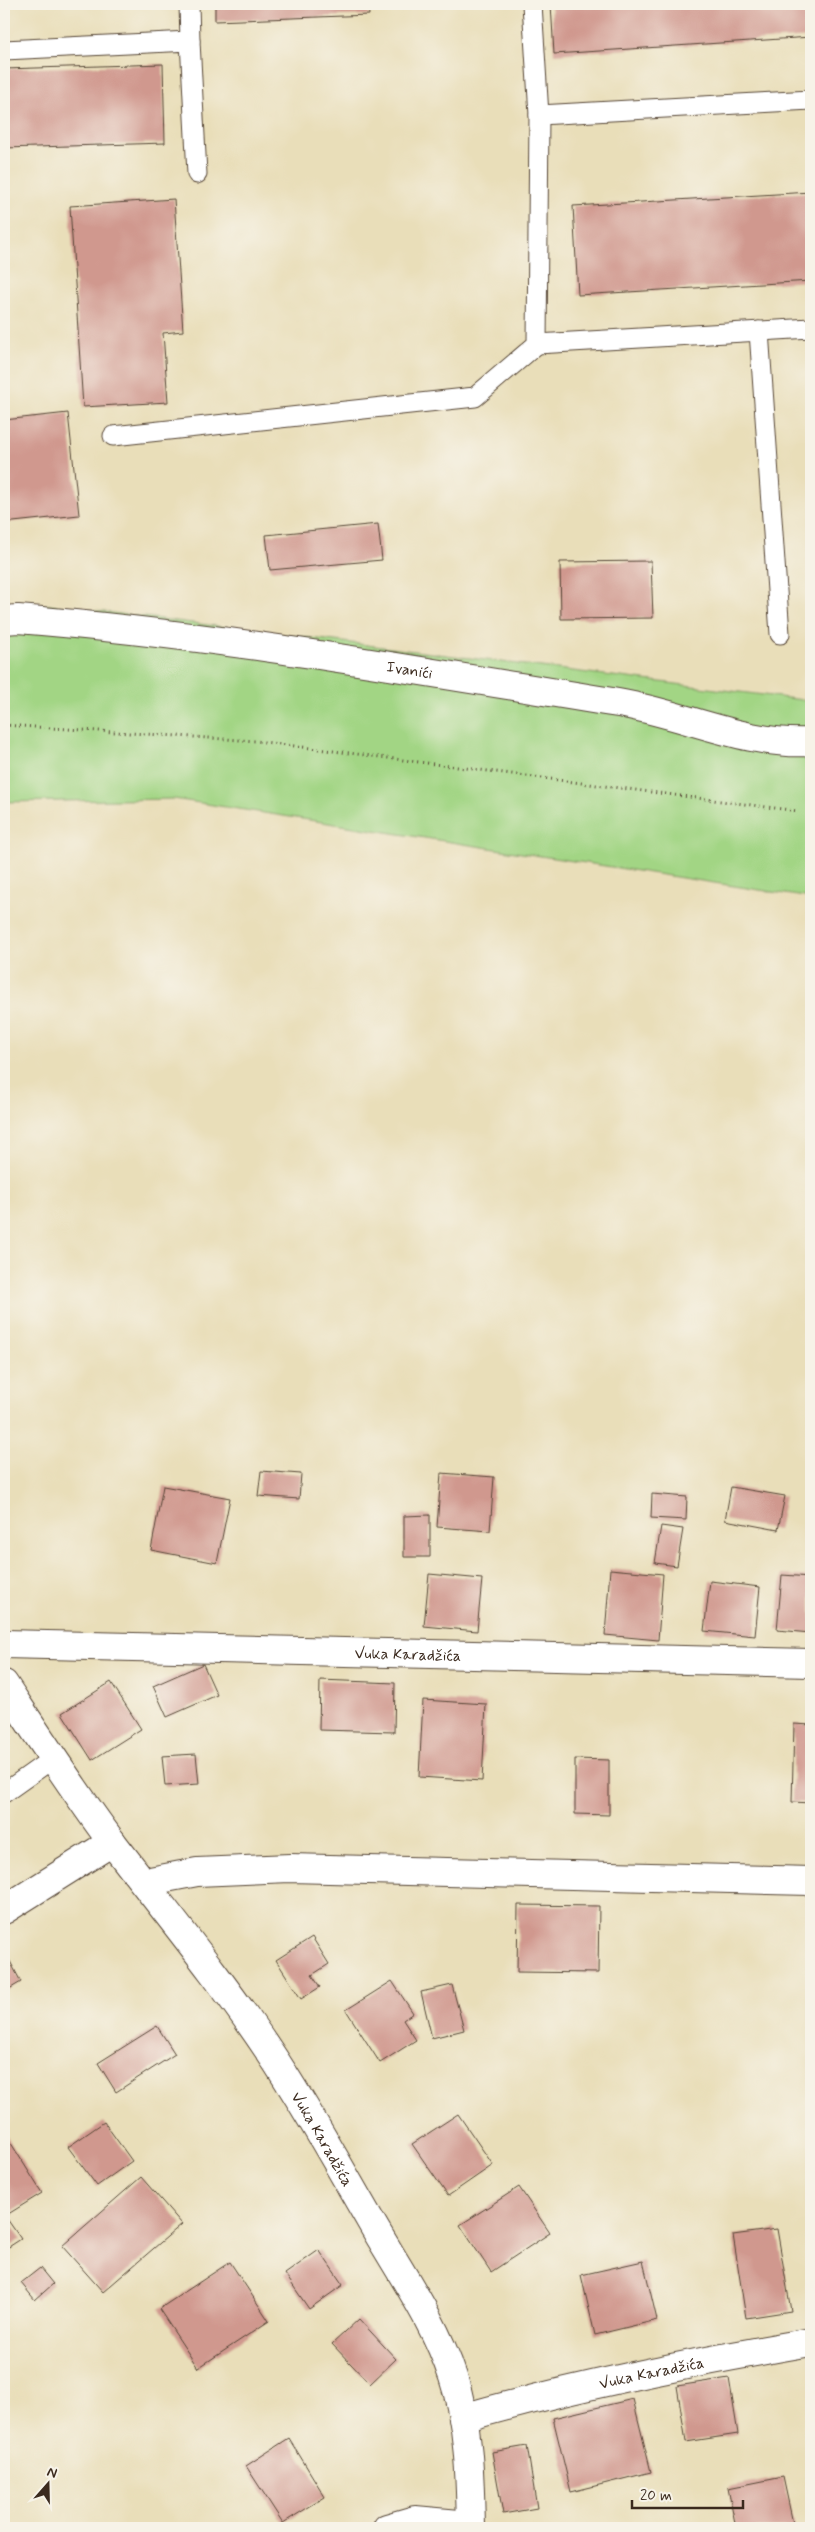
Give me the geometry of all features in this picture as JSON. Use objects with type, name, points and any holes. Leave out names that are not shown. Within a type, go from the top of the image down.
[{"type":"street","name":"Ivanići","points":[[4,620],[18,619],[117,627],[344,659],[628,704],[752,737],[811,742]]},
{"type":"street","name":"Vuka Karadžića","points":[[4,1644],[811,1663]]},
{"type":"street","name":"Vuka Karadžića","points":[[4,1684],[52,1759],[112,1842],[145,1882],[268,2049],[302,2102],[436,2335],[453,2377],[463,2418],[470,2527],[415,2520],[387,2528]]},
{"type":"street","points":[[4,1910],[112,1842]]},
{"type":"street","points":[[145,1882],[197,1872],[290,1868],[811,1881]]},
{"type":"street","name":"Vuka Karadžića","points":[[463,2418],[541,2395],[811,2342]]},
{"type":"lane","points":[[189,4],[197,174]]},
{"type":"lane","points":[[532,4],[539,115],[537,344]]},
{"type":"lane","points":[[4,50],[190,41]]},
{"type":"lane","points":[[539,115],[811,100]]},
{"type":"lane","points":[[113,436],[475,397],[537,344],[811,328]]},
{"type":"lane","points":[[759,331],[780,634]]},
{"type":"lane","points":[[4,1793],[52,1759]]},
{"type":"path","points":[[4,725],[256,741],[798,811]]},
{"type":"green space","points":[[49,605],[811,701],[811,898],[174,799],[4,802],[4,607]]},
{"type":"building","points":[[215,4],[368,4],[369,15],[215,21]]},
{"type":"building","points":[[551,4],[811,4],[811,37],[554,54]]},
{"type":"building","points":[[163,64],[165,143],[4,148],[4,69]]},
{"type":"building","points":[[811,192],[811,281],[578,295],[573,206]]},
{"type":"building","points":[[174,199],[183,331],[163,333],[168,402],[83,407],[70,206]]},
{"type":"building","points":[[68,413],[79,515],[4,523],[4,420]]},
{"type":"building","points":[[378,524],[382,560],[270,570],[266,535]]},
{"type":"building","points":[[651,561],[653,618],[561,619],[560,562]]},
{"type":"building","points":[[261,1471],[301,1474],[299,1499],[258,1496]]},
{"type":"building","points":[[441,1473],[494,1477],[490,1531],[437,1527]]},
{"type":"building","points":[[163,1486],[230,1498],[217,1563],[151,1550]]},
{"type":"building","points":[[731,1487],[785,1496],[778,1530],[725,1520]]},
{"type":"building","points":[[652,1494],[687,1497],[686,1520],[651,1518]]},
{"type":"building","points":[[430,1515],[430,1557],[404,1557],[404,1516]]},
{"type":"building","points":[[661,1526],[683,1529],[677,1566],[655,1563]]},
{"type":"building","points":[[610,1569],[663,1574],[658,1640],[605,1635]]},
{"type":"building","points":[[429,1574],[482,1579],[477,1631],[424,1626]]},
{"type":"building","points":[[782,1575],[811,1577],[811,1633],[777,1630]]},
{"type":"building","points":[[710,1581],[760,1587],[755,1636],[704,1631]]},
{"type":"building","points":[[203,1664],[217,1695],[167,1717],[153,1686]]},
{"type":"building","points":[[320,1680],[395,1683],[394,1732],[319,1730]]},
{"type":"building","points":[[111,1682],[141,1729],[92,1760],[62,1713]]},
{"type":"building","points":[[423,1700],[486,1704],[482,1781],[419,1777]]},
{"type":"building","points":[[794,1724],[811,1725],[811,1803],[792,1802]]},
{"type":"building","points":[[196,1754],[199,1784],[165,1786],[162,1756]]},
{"type":"building","points":[[575,1759],[609,1760],[609,1815],[575,1814]]},
{"type":"building","points":[[518,1905],[599,1906],[598,1973],[517,1972]]},
{"type":"building","points":[[312,1937],[329,1964],[312,1975],[320,1987],[301,1999],[276,1960]]},
{"type":"building","points":[[4,1950],[21,1982],[4,1992]]},
{"type":"building","points":[[392,1981],[413,2013],[403,2020],[416,2040],[380,2063],[346,2010]]},
{"type":"building","points":[[452,1985],[464,2030],[432,2038],[421,1992]]},
{"type":"building","points":[[157,2026],[175,2054],[116,2092],[98,2063]]},
{"type":"building","points":[[458,2114],[493,2165],[448,2196],[412,2144]]},
{"type":"building","points":[[104,2122],[132,2161],[97,2186],[68,2147]]},
{"type":"building","points":[[4,2132],[42,2193],[5,2216],[21,2239],[4,2250]]},
{"type":"building","points":[[141,2177],[182,2224],[103,2292],[62,2246]]},
{"type":"building","points":[[519,2187],[550,2233],[491,2272],[460,2225]]},
{"type":"building","points":[[777,2229],[791,2311],[746,2318],[733,2235]]},
{"type":"building","points":[[319,2250],[343,2285],[309,2309],[285,2274]]},
{"type":"building","points":[[643,2261],[657,2320],[595,2335],[581,2275]]},
{"type":"building","points":[[230,2262],[269,2321],[198,2368],[159,2309]]},
{"type":"building","points":[[40,2268],[53,2284],[35,2300],[21,2283]]},
{"type":"building","points":[[359,2319],[396,2359],[370,2384],[332,2344]]},
{"type":"building","points":[[729,2378],[738,2434],[686,2442],[677,2386]]},
{"type":"building","points":[[633,2399],[651,2472],[571,2492],[553,2418]]},
{"type":"building","points":[[289,2438],[325,2497],[283,2523],[246,2466]]},
{"type":"building","points":[[527,2446],[537,2508],[503,2514],[492,2452]]},
{"type":"building","points":[[783,2477],[794,2528],[736,2528],[728,2488]]}]
